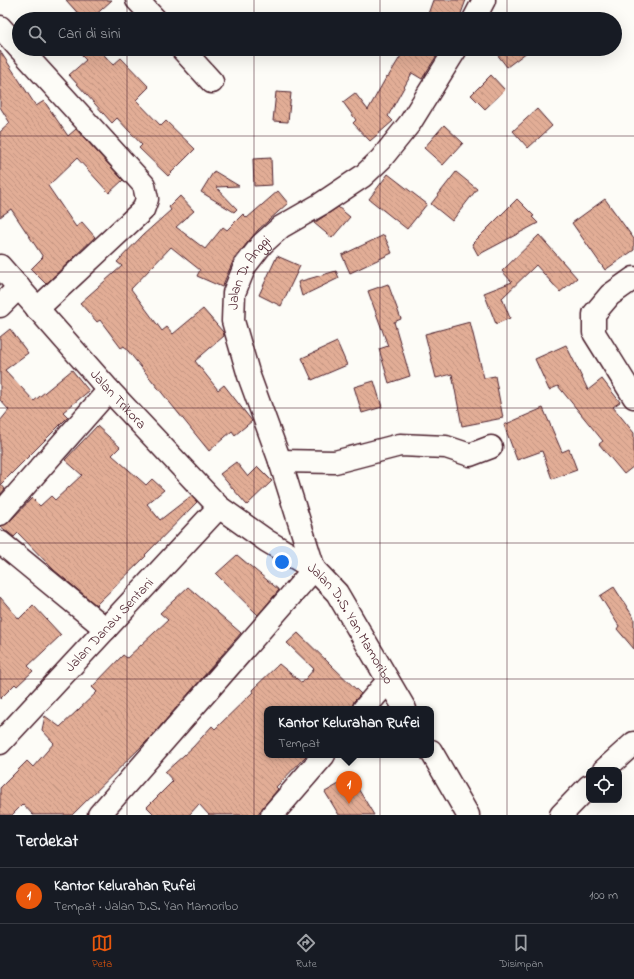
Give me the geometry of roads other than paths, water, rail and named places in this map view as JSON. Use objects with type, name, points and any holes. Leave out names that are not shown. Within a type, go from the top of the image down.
[{"type":"street","points":[[137,0],[148,12]]},
{"type":"street","points":[[478,12],[484,0]]},
{"type":"street","points":[[0,27],[12,41]]},
{"type":"street","points":[[25,56],[144,185],[147,199],[143,210],[37,310]]},
{"type":"street","points":[[188,56],[212,82]]},
{"type":"street","name":"Jalan D. Anggi","points":[[314,569],[280,461],[249,376],[233,320],[234,293],[245,266],[262,244],[281,227],[327,200],[362,176],[381,160],[410,123],[452,56]]},
{"type":"street","name":"Jalan Trikora","points":[[0,266],[37,310],[109,390],[219,507],[244,524]]},
{"type":"street","points":[[634,278],[610,295],[594,314],[594,333],[634,397]]},
{"type":"street","points":[[0,306],[19,287]]},
{"type":"street","points":[[0,514],[109,390]]},
{"type":"street","points":[[280,461],[335,462],[400,445],[446,447],[470,455],[491,447]]},
{"type":"street","name":"Jalan Danau Sentani","points":[[0,743],[219,507]]},
{"type":"street","name":"Jalan D.S. Yan Mamoribo","points":[[244,524],[267,541],[314,569],[337,594],[403,706]]},
{"type":"street","points":[[0,542],[106,629]]},
{"type":"street","points":[[99,815],[314,569]]},
{"type":"street","points":[[367,706],[388,681]]},
{"type":"street","points":[[607,767],[634,743]]},
{"type":"street","points":[[434,756],[468,815]]},
{"type":"street","points":[[272,815],[321,758]]},
{"type":"street","points":[[561,815],[586,789]]},
{"type":"place","name":"Kantor Kelurahan Rufei","points":[[349,804]]}]
